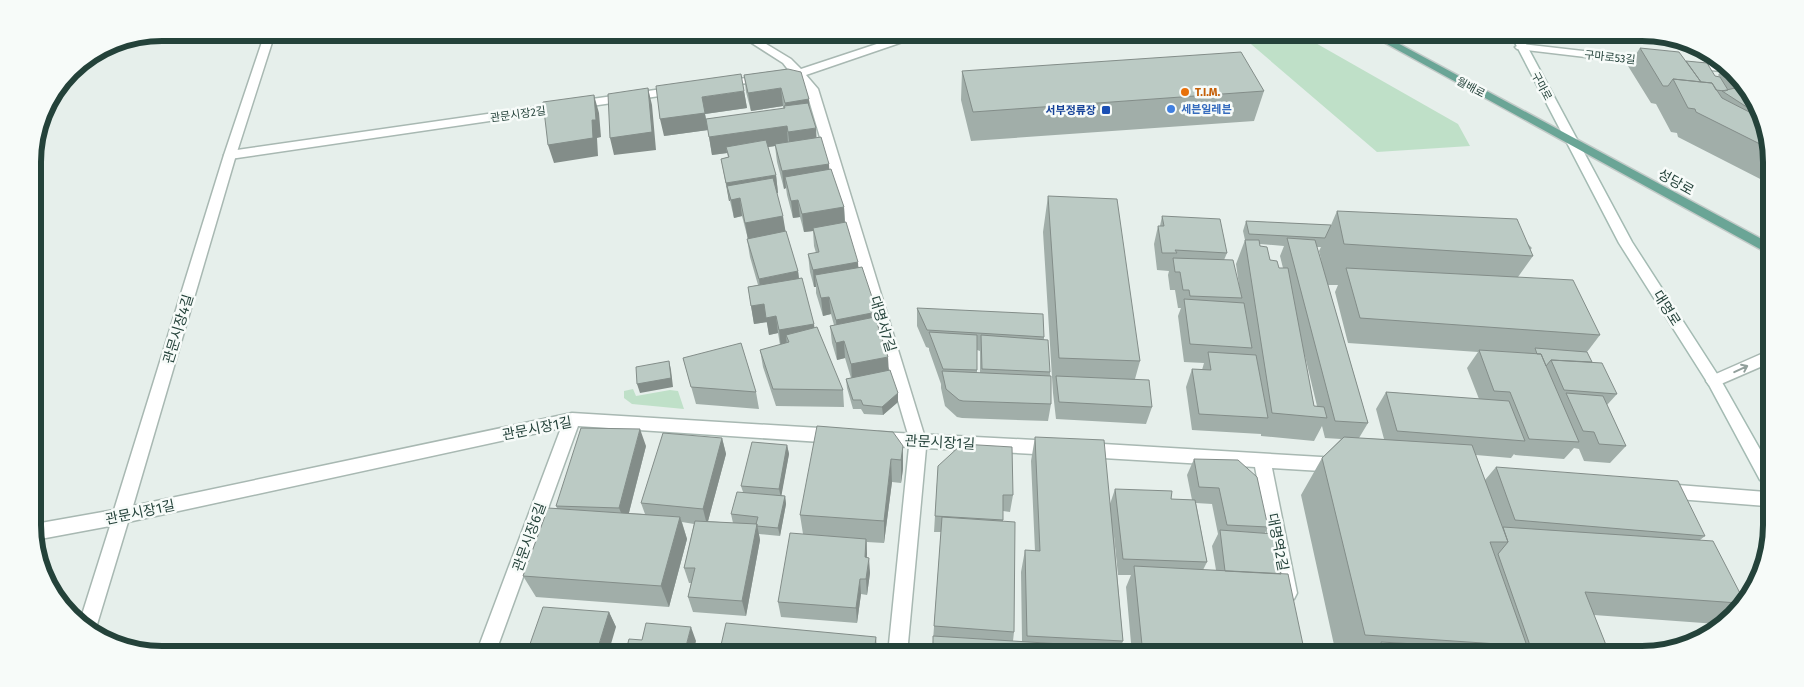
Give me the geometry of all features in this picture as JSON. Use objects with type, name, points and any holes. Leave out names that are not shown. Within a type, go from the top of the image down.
[{"type":"main road","name":"월배로","points":[[1389,41],[1570,139]]},
{"type":"main road","name":"성당로","points":[[1570,139],[1763,246]]},
{"type":"street","name":"관문시장4길","points":[[89,621],[230,155],[267,41]]},
{"type":"street","name":"대명서7길","points":[[755,41],[787,62],[812,89],[918,441],[899,646]]},
{"type":"street","points":[[710,86],[798,74],[893,41]]},
{"type":"street","name":"구마로","points":[[1519,41],[1570,139]]},
{"type":"street","name":"구마로53길","points":[[1521,47],[1663,63]]},
{"type":"street","points":[[1682,65],[1719,69]]},
{"type":"street","name":"관문시장2길","points":[[230,155],[690,89]]},
{"type":"street","name":"대명로","points":[[1570,139],[1626,243],[1714,381],[1763,471]]},
{"type":"street","points":[[1714,381],[1763,359]]},
{"type":"street","name":"관문시장1길","points":[[42,531],[121,516],[572,419],[1351,466]]},
{"type":"street","name":"관문시장6길","points":[[489,646],[572,419]]},
{"type":"street","name":"대명역2길","points":[[1262,460],[1290,606]]},
{"type":"street","points":[[1647,489],[1763,498]]},
{"type":"green space","points":[[1247,41],[1312,41],[1458,124],[1470,146],[1377,152]]},
{"type":"green space","points":[[633,389],[636,396],[670,390],[678,391],[684,409],[632,404],[624,398],[624,391]]},
{"type":"building","points":[[1640,48],[1679,52],[1701,82],[1673,79],[1668,86],[1663,86]]},
{"type":"building","points":[[1241,52],[1264,91],[973,112],[962,71]]},
{"type":"building","points":[[1686,61],[1707,63],[1715,76],[1720,77],[1728,90],[1716,90],[1712,83],[1701,82]]},
{"type":"building","points":[[788,69],[801,72],[809,99],[785,103],[781,88],[748,93],[744,75]]},
{"type":"building","points":[[741,74],[744,91],[702,97],[705,113],[660,119],[656,86]]},
{"type":"building","points":[[1673,79],[1712,83],[1722,98],[1753,114],[1762,145],[1696,112],[1695,109],[1688,108]]},
{"type":"building","points":[[648,88],[652,132],[610,138],[608,94]]},
{"type":"building","points":[[1737,88],[1751,110],[1722,91]]},
{"type":"building","points":[[594,95],[596,120],[592,120],[593,138],[548,145],[543,102]]},
{"type":"building","points":[[808,103],[816,128],[788,132],[787,126],[709,137],[706,119]]},
{"type":"building","points":[[821,137],[829,164],[782,171],[775,144]]},
{"type":"building","points":[[766,140],[776,175],[726,183],[721,159],[729,157],[726,147]]},
{"type":"building","points":[[831,169],[844,207],[802,214],[798,200],[791,201],[785,177]]},
{"type":"building","points":[[773,178],[783,216],[745,223],[740,198],[731,200],[727,186]]},
{"type":"building","points":[[1048,196],[1117,199],[1140,361],[1059,358]]},
{"type":"building","points":[[1337,211],[1517,219],[1533,256],[1344,244]]},
{"type":"building","points":[[1162,216],[1220,219],[1227,253],[1175,250],[1177,253],[1162,253],[1158,226],[1164,226]]},
{"type":"building","points":[[1246,221],[1331,225],[1325,238],[1249,234]]},
{"type":"building","points":[[846,222],[858,262],[813,270],[808,254],[819,252],[813,228]]},
{"type":"building","points":[[786,231],[798,271],[759,279],[747,239]]},
{"type":"building","points":[[1287,238],[1315,240],[1368,423],[1335,421]]},
{"type":"building","points":[[1245,240],[1259,240],[1260,246],[1267,247],[1270,260],[1277,261],[1279,268],[1288,268],[1314,406],[1324,407],[1327,418],[1272,413]]},
{"type":"building","points":[[1173,258],[1233,260],[1242,298],[1190,296],[1189,290],[1183,290],[1180,272],[1175,272]]},
{"type":"building","points":[[862,267],[877,312],[836,320],[829,297],[821,298],[815,275]]},
{"type":"building","points":[[1346,268],[1573,280],[1600,335],[1360,318]]},
{"type":"building","points":[[802,278],[814,324],[779,330],[776,316],[766,318],[764,304],[751,306],[748,287]]},
{"type":"building","points":[[1184,299],[1244,303],[1252,348],[1190,344]]},
{"type":"building","points":[[917,308],[1043,314],[1044,337],[927,330]]},
{"type":"building","points":[[875,317],[888,357],[851,364],[844,341],[836,343],[830,326]]},
{"type":"building","points":[[817,327],[843,390],[773,389],[760,350],[789,342],[786,335]]},
{"type":"building","points":[[929,332],[977,335],[977,370],[943,369]]},
{"type":"building","points":[[981,335],[1048,340],[1050,372],[982,369]]},
{"type":"building","points":[[741,343],[756,392],[691,387],[683,358]]},
{"type":"building","points":[[1535,348],[1587,352],[1592,362],[1551,360],[1546,366],[1541,354],[1537,354]]},
{"type":"building","points":[[1479,350],[1541,354],[1579,442],[1529,439],[1510,392],[1494,391]]},
{"type":"building","points":[[1208,352],[1256,355],[1268,418],[1199,414],[1192,369],[1211,370]]},
{"type":"building","points":[[1551,360],[1602,363],[1617,394],[1564,390]]},
{"type":"building","points":[[669,361],[671,378],[637,384],[636,367]]},
{"type":"building","points":[[890,370],[898,393],[882,407],[863,405],[861,400],[853,400],[846,379]]},
{"type":"building","points":[[942,371],[1051,376],[1051,404],[959,400],[946,389]]},
{"type":"building","points":[[1056,376],[1149,380],[1152,407],[1059,402]]},
{"type":"building","points":[[1386,392],[1509,401],[1525,441],[1397,431]]},
{"type":"building","points":[[1566,393],[1603,396],[1626,446],[1599,444],[1594,432],[1583,431]]},
{"type":"building","points":[[817,426],[893,432],[903,446],[901,460],[891,459],[884,521],[800,515]]},
{"type":"building","points":[[581,428],[640,429],[619,508],[556,506]]},
{"type":"building","points":[[663,433],[722,438],[703,509],[641,503]]},
{"type":"building","points":[[1035,437],[1104,440],[1123,641],[1027,636],[1025,550],[1040,551]]},
{"type":"building","points":[[1344,437],[1472,445],[1508,542],[1490,542],[1527,645],[1365,635],[1322,458]]},
{"type":"building","points":[[752,442],[787,445],[779,489],[741,486]]},
{"type":"building","points":[[962,444],[1012,447],[1013,495],[1003,495],[1003,520],[935,516],[938,466]]},
{"type":"building","points":[[1194,459],[1238,460],[1257,477],[1268,527],[1227,525],[1219,488],[1199,487]]},
{"type":"building","points":[[1496,467],[1678,481],[1705,536],[1515,520]]},
{"type":"building","points":[[1115,489],[1172,491],[1171,499],[1195,500],[1207,562],[1123,559]]},
{"type":"building","points":[[737,492],[785,496],[778,528],[757,526],[758,517],[731,514]]},
{"type":"building","points":[[548,508],[680,517],[661,586],[523,576]]},
{"type":"building","points":[[942,517],[1015,522],[1014,632],[934,626]]},
{"type":"building","points":[[695,521],[757,524],[742,601],[688,597],[695,568],[684,568]]},
{"type":"building","points":[[1503,527],[1713,541],[1741,594],[1735,603],[1585,592],[1606,645],[1530,645],[1498,554],[1508,542]]},
{"type":"building","points":[[1220,530],[1274,534],[1281,574],[1225,571]]},
{"type":"building","points":[[790,533],[866,539],[865,557],[869,558],[866,579],[860,579],[856,608],[778,602]]},
{"type":"building","points":[[1134,566],[1288,574],[1303,645],[1142,645]]},
{"type":"building","points":[[543,607],[609,612],[599,646],[536,646],[537,644],[530,644]]},
{"type":"building","points":[[646,623],[691,627],[686,646],[627,646],[629,639],[642,640]]},
{"type":"building","points":[[726,623],[876,637],[875,646],[721,646]]},
{"type":"building","points":[[933,636],[1083,645],[933,645]]},
{"type":"building","points":[[1381,642],[1436,645],[1382,645]]},
{"type":"place","name":"T.I.M.","points":[[1185,92]]},
{"type":"place","name":"세븐일레븐","points":[[1171,109]]},
{"type":"place","name":"서부정류장","points":[[1106,110]]}]
